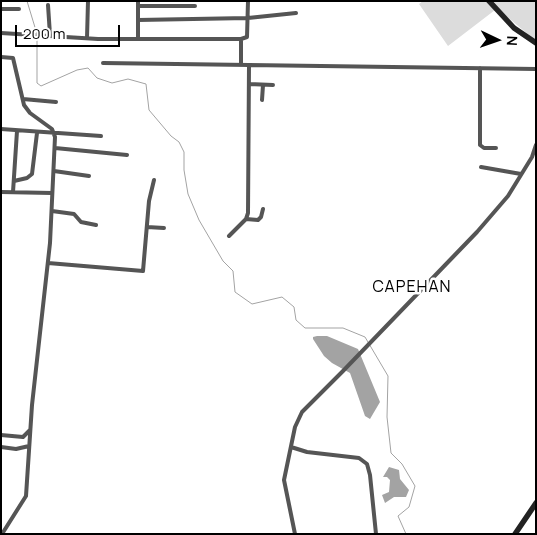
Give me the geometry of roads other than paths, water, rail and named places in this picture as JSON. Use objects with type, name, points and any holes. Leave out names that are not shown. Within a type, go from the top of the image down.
[{"type":"street","points":[[87,38],[88,1]]},
{"type":"street","points":[[1,33],[87,38],[241,39],[247,37],[248,1]]},
{"type":"street","points":[[490,1],[514,28],[536,43]]},
{"type":"street","points":[[138,39],[138,4],[195,6]]},
{"type":"street","points":[[48,5],[50,35]]},
{"type":"street","points":[[1,8],[19,9]]},
{"type":"street","points":[[138,20],[248,18],[296,13]]},
{"type":"street","points":[[241,39],[241,64]]},
{"type":"street","points":[[1,56],[14,59],[23,99],[30,113],[51,127],[55,134],[48,263],[30,430],[25,498],[2,534]]},
{"type":"street","points":[[103,63],[189,66],[241,64],[536,69]]},
{"type":"street","points":[[229,236],[246,219],[248,213],[249,65]]},
{"type":"street","points":[[480,68],[480,145],[484,148],[496,148]]},
{"type":"street","points":[[249,84],[273,85]]},
{"type":"street","points":[[262,100],[263,85]]},
{"type":"street","points":[[23,99],[56,102]]},
{"type":"street","points":[[1,129],[101,136]]},
{"type":"street","points":[[13,192],[18,131]]},
{"type":"street","points":[[14,181],[28,178],[32,174],[37,133]]},
{"type":"street","points":[[295,534],[284,480],[295,427],[302,412],[477,232],[508,196],[532,157],[536,145]]},
{"type":"street","points":[[55,148],[128,155]]},
{"type":"street","points":[[481,167],[521,174]]},
{"type":"street","points":[[54,171],[89,176]]},
{"type":"street","points":[[48,263],[142,272],[145,268],[149,201],[154,180]]},
{"type":"street","points":[[1,192],[52,193]]},
{"type":"street","points":[[246,219],[258,220],[263,209]]},
{"type":"street","points":[[52,211],[74,214],[81,222],[96,225]]},
{"type":"street","points":[[147,227],[164,228]]},
{"type":"street","points":[[23,437],[30,430]]},
{"type":"street","points":[[1,435],[23,437],[30,440]]},
{"type":"street","points":[[1,447],[16,449],[29,446]]},
{"type":"street","points":[[291,447],[308,452],[359,458],[367,464],[370,475],[376,534]]},
{"type":"street","points":[[515,534],[536,503]]},
{"type":"waterway","points":[[27,1],[37,34]]},
{"type":"waterway","points":[[37,38],[37,83],[41,86],[77,70],[88,68],[97,78],[112,83],[128,79],[146,84],[149,110],[171,136],[179,142],[184,152],[184,170],[188,194],[199,220],[223,261],[233,271],[235,292],[252,304],[282,297],[294,307],[296,320],[305,328],[343,328],[365,337],[388,376],[387,417],[391,453],[402,464],[415,486],[409,507],[398,516],[406,534]]},
{"type":"district","name":"CAPEHAN","points":[[412,288]]}]
